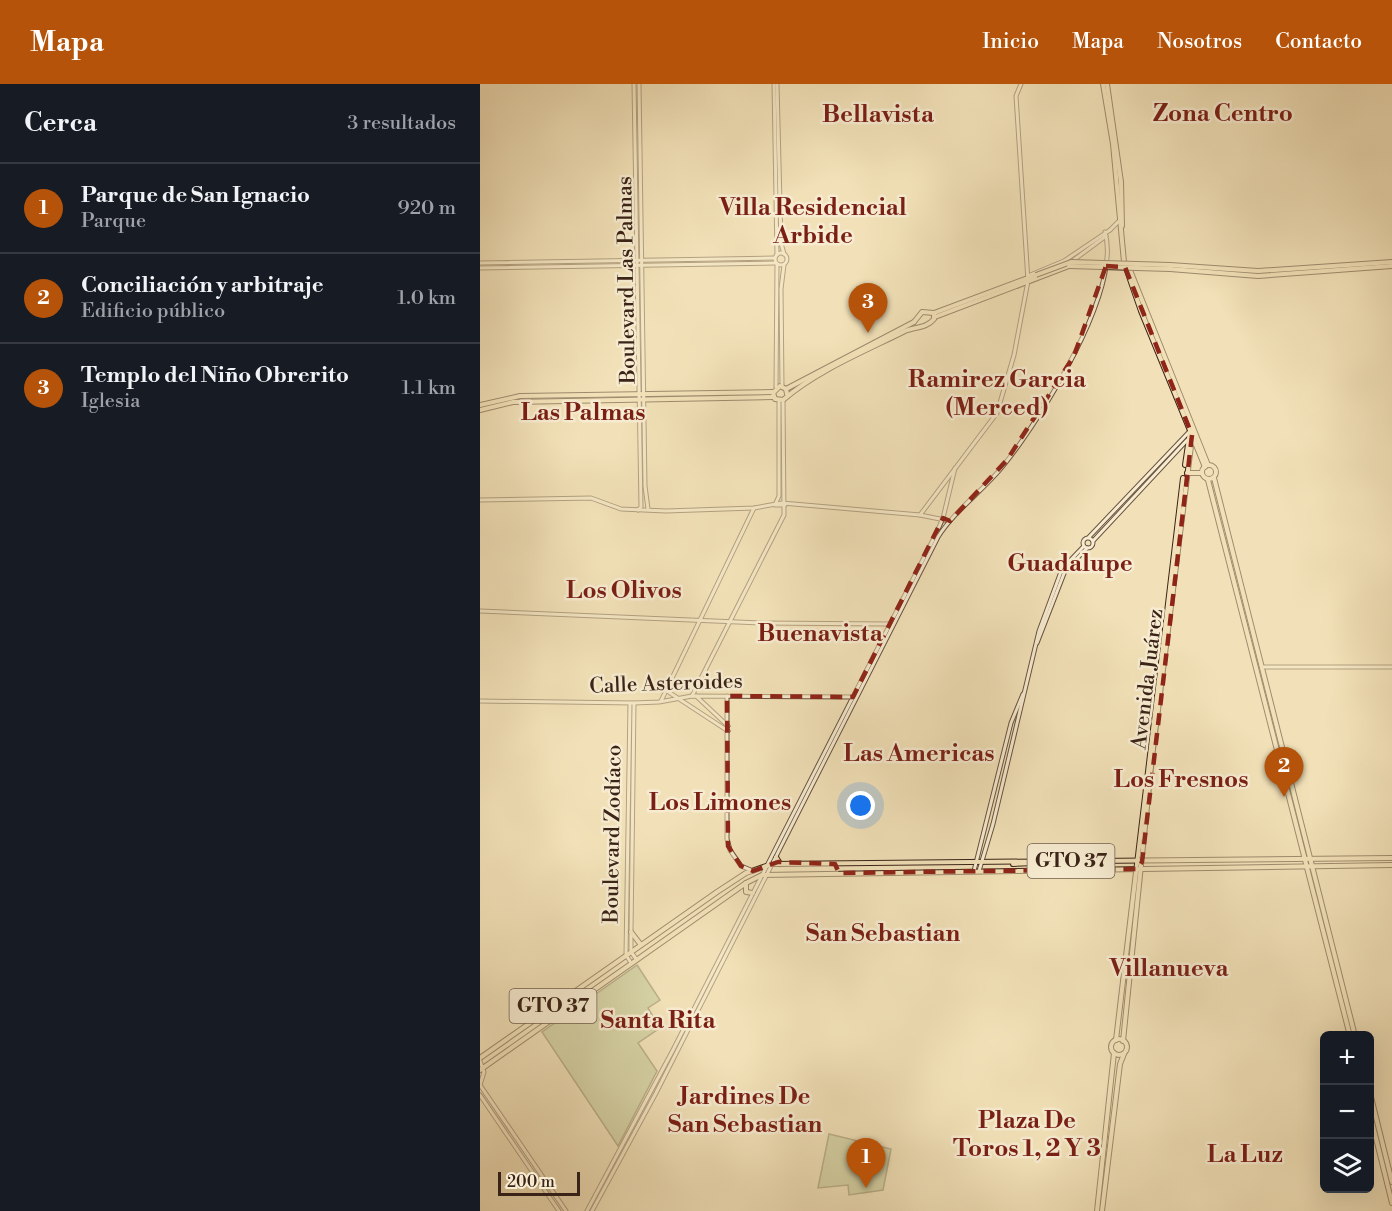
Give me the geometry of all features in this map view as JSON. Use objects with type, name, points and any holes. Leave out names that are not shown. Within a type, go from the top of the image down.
[{"type":"main road","points":[[1105,84],[1119,172],[1124,262],[1153,340],[1206,466],[1216,470],[1214,478],[1259,668],[1307,859],[1354,1031]]},
{"type":"main road","points":[[1120,220],[1127,262],[1192,434]]},
{"type":"main road","points":[[1028,279],[1071,262],[1170,267],[1258,276],[1392,264]]},
{"type":"main road","points":[[915,324],[922,312],[934,315],[1066,266],[1170,267]]},
{"type":"main road","points":[[480,410],[513,402],[642,397],[773,394],[781,401],[785,390],[915,324],[929,325],[934,315]]},
{"type":"main road","points":[[1150,323],[1156,324]]},
{"type":"main road","points":[[773,394],[777,387],[785,390]]},
{"type":"main road","points":[[480,405],[520,396],[642,397]]},
{"type":"main road","name":"Avenida Juárez","points":[[1140,862],[1192,434]]},
{"type":"main road","name":"Avenida Juárez","points":[[1116,1040],[1192,434]]},
{"type":"main road","points":[[1202,472],[1206,466]]},
{"type":"main road","points":[[1186,473],[1202,472]]},
{"type":"main road","points":[[1202,472],[1208,480],[1259,668]]},
{"type":"main road","points":[[1208,480],[1214,478]]},
{"type":"main road","points":[[776,857],[780,865]]},
{"type":"main road","name":"GTO 37","points":[[480,1060],[626,955],[738,879],[772,864],[1392,858]]},
{"type":"main road","points":[[1005,864],[1033,864],[1038,861]]},
{"type":"main road","points":[[831,864],[831,873]]},
{"type":"main road","points":[[839,873],[840,864]]},
{"type":"main road","points":[[1309,865],[1349,1031]]},
{"type":"main road","name":"GTO 37","points":[[482,1068],[746,883],[764,875],[1392,865]]},
{"type":"main road","name":"Avenida Juárez","points":[[1124,1041],[1139,869]]},
{"type":"main road","points":[[746,883],[746,892],[753,893]]},
{"type":"main road","points":[[631,932],[641,945]]},
{"type":"main road","points":[[1097,1211],[1114,1053],[1112,1046],[1116,1040],[1124,1041],[1127,1047],[1120,1064],[1102,1211]]},
{"type":"main road","points":[[1114,1053],[1124,1054]]},
{"type":"main road","points":[[1374,1109],[1392,1182]]},
{"type":"main road","points":[[1374,1130],[1392,1203]]},
{"type":"street","name":"Boulevard Las Palmas","points":[[636,84],[646,507]]},
{"type":"street","points":[[776,84],[781,243],[783,254],[787,259],[781,289],[785,390]]},
{"type":"street","points":[[776,84],[777,387]]},
{"type":"street","points":[[920,515],[997,413],[1014,355],[1028,279],[1016,96],[1020,86]]},
{"type":"street","points":[[1066,266],[1120,220]]},
{"type":"street","points":[[1028,279],[1064,261],[1107,233]]},
{"type":"street","points":[[590,1211],[753,893],[776,857],[923,565],[950,520],[1003,466],[1061,379],[1085,333],[1098,295],[1107,264],[1107,233]]},
{"type":"street","points":[[639,263],[783,254]]},
{"type":"street","points":[[480,266],[639,263],[784,265]]},
{"type":"street","name":"Boulevard Las Palmas","points":[[639,508],[642,397]]},
{"type":"street","points":[[728,729],[694,696],[783,518],[785,505],[781,401]]},
{"type":"street","points":[[775,506],[779,496],[781,401]]},
{"type":"street","points":[[1085,547],[1084,540],[1192,434]]},
{"type":"street","points":[[976,871],[985,852],[1039,631],[1062,569],[1085,547],[1092,547],[1093,541],[1192,434]]},
{"type":"street","points":[[590,1211],[656,1093],[764,875],[766,866],[943,518],[955,468]]},
{"type":"street","points":[[480,500],[591,498],[617,508],[646,507],[650,510]]},
{"type":"street","points":[[639,508],[650,510],[754,508],[775,506],[780,503],[920,515],[950,520]]},
{"type":"street","points":[[660,702],[754,508]]},
{"type":"street","points":[[1089,537],[1093,541]]},
{"type":"street","points":[[480,611],[730,621],[889,624]]},
{"type":"street","points":[[1259,668],[1392,667]]},
{"type":"street","points":[[667,691],[728,729]]},
{"type":"street","points":[[980,862],[980,850],[1011,723],[1024,693]]},
{"type":"street","name":"Calle Asteroides","points":[[480,701],[632,703],[660,702],[694,696],[853,697]]},
{"type":"street","points":[[727,696],[727,838],[730,850],[741,866],[753,871]]},
{"type":"street","name":"Boulevard Zodíaco","points":[[632,703],[631,952],[637,960]]},
{"type":"street","name":"Boulevard Zodíaco","points":[[626,955],[632,703]]},
{"type":"street","points":[[1011,723],[1017,725]]},
{"type":"street","points":[[980,850],[985,852]]},
{"type":"street","points":[[738,879],[741,866]]},
{"type":"street","points":[[626,955],[632,964]]},
{"type":"street","points":[[480,1060],[484,1076],[480,1084],[566,1211]]},
{"type":"street","points":[[480,1095],[559,1211]]},
{"type":"highlighted area","points":[[1106,266],[1125,267],[1192,435],[1142,862],[1137,869],[839,873],[835,864],[778,862],[753,871],[741,866],[728,846],[727,696],[853,697],[943,518],[950,521],[1007,460],[1074,356]]},
{"type":"green space","points":[[637,965],[660,1000],[648,1008],[660,1028],[638,1043],[657,1071],[618,1146],[542,1032]]},
{"type":"green space","points":[[829,1134],[891,1149],[883,1190],[849,1195],[848,1185],[818,1188]]},
{"type":"place","name":"Templo del Niño Obrerito","points":[[868,333]]},
{"type":"place","name":"Conciliación y arbitraje","points":[[1284,797]]},
{"type":"place","name":"Parque de San Ignacio","points":[[866,1188]]},
{"type":"district","name":"Zona Centro","points":[[1223,114]]},
{"type":"district","name":"Bellavista","points":[[878,115]]},
{"type":"district","name":"Villa Residencial Arbide","points":[[813,222]]},
{"type":"district","name":"Ramirez Garcia (Merced)","points":[[997,394]]},
{"type":"district","name":"Las Palmas","points":[[583,413]]},
{"type":"district","name":"Guadalupe","points":[[1070,564]]},
{"type":"district","name":"Los Olivos","points":[[624,591]]},
{"type":"district","name":"Buenavista","points":[[820,634]]},
{"type":"district","name":"Las Americas","points":[[919,754]]},
{"type":"district","name":"Los Fresnos","points":[[1181,780]]},
{"type":"district","name":"Los Limones","points":[[720,803]]},
{"type":"district","name":"San Sebastian","points":[[883,934]]},
{"type":"district","name":"Villanueva","points":[[1169,969]]},
{"type":"district","name":"Santa Rita","points":[[658,1021]]},
{"type":"district","name":"Jardines De San Sebastian","points":[[745,1111]]},
{"type":"district","name":"Plaza De Toros 1, 2 Y 3","points":[[1027,1135]]},
{"type":"district","name":"La Luz","points":[[1245,1155]]}]
